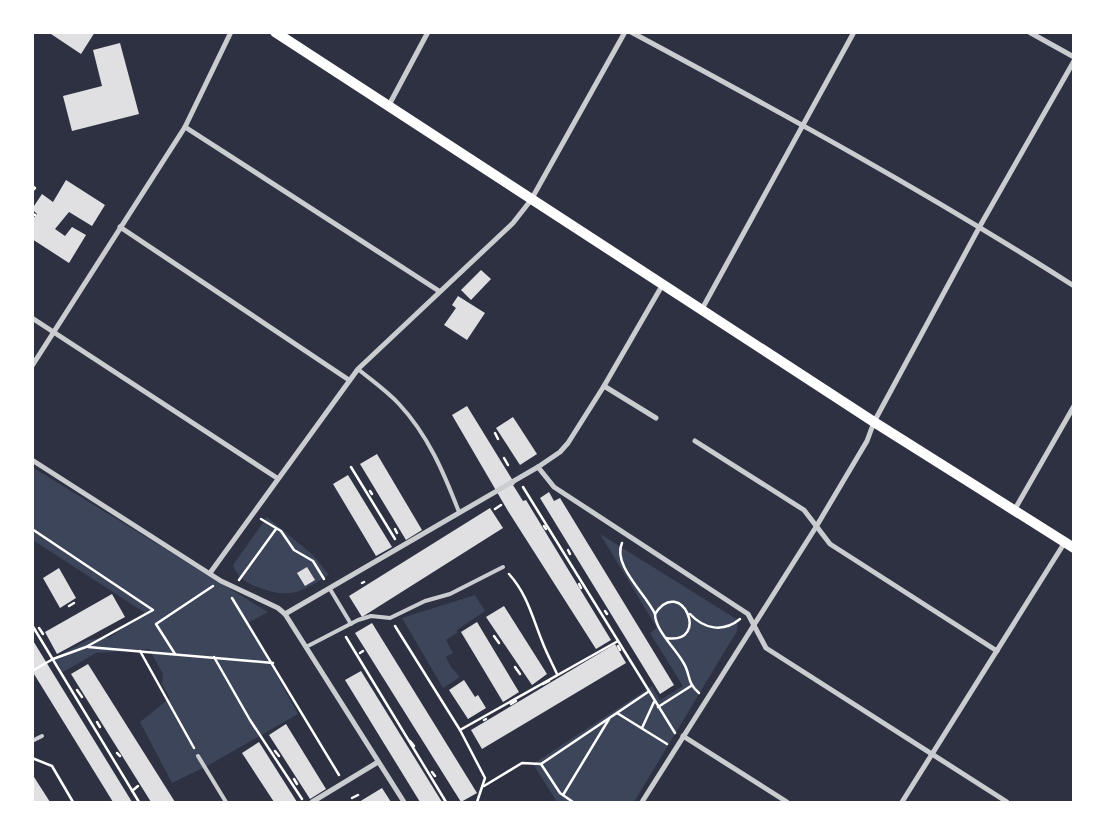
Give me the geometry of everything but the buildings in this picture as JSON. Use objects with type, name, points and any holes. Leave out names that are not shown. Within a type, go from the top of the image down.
[{"type":"main road","points":[[274,32],[874,422],[1015,509],[1069,545]]},
{"type":"street","points":[[32,366],[186,127],[231,32]]},
{"type":"street","points":[[389,105],[428,32]]},
{"type":"street","points":[[210,574],[277,478],[358,369],[513,223],[531,200],[625,32]]},
{"type":"street","points":[[632,32],[803,124],[980,226],[1074,286]]},
{"type":"street","points":[[702,309],[854,32]]},
{"type":"street","points":[[1029,32],[1074,57]]},
{"type":"street","points":[[642,802],[754,621],[816,527],[867,441],[874,422],[980,226],[1074,61]]},
{"type":"street","points":[[186,127],[439,291]]},
{"type":"street","points":[[120,227],[349,380]]},
{"type":"street","points":[[285,614],[538,467],[564,447],[604,386],[663,284]]},
{"type":"street","points":[[32,318],[277,478]]},
{"type":"street","points":[[604,386],[656,418]]},
{"type":"street","points":[[1015,509],[1074,406]]},
{"type":"street","points":[[695,441],[804,510],[830,544],[997,651]]},
{"type":"street","points":[[32,460],[210,574],[285,614],[404,802]]},
{"type":"street","points":[[538,467],[554,487],[626,532],[748,614],[754,621],[766,648],[1007,802]]},
{"type":"street","points":[[902,802],[997,651],[1069,545]]},
{"type":"street","points":[[681,739],[788,802]]},
{"type":"street","points":[[312,802],[378,762]]},
{"type":"lane","points":[[358,369],[399,404],[411,418],[441,467],[459,512]]},
{"type":"lane","points":[[306,647],[371,616],[390,618],[425,600],[450,594],[503,567]]},
{"type":"lane","points":[[330,589],[351,624]]},
{"type":"lane","points":[[32,741],[42,736]]},
{"type":"lane","points":[[198,756],[226,802]]},
{"type":"path","points":[[32,186],[34,188],[32,191]]},
{"type":"path","points":[[495,433],[498,439]]},
{"type":"path","points":[[504,458],[508,465]]},
{"type":"path","points":[[351,468],[400,546]]},
{"type":"path","points":[[518,478],[654,702],[681,739]]},
{"type":"path","points":[[496,509],[502,505]]},
{"type":"path","points":[[253,514],[281,531],[294,550],[313,561],[330,589]]},
{"type":"path","points":[[544,526],[546,530]]},
{"type":"path","points":[[234,586],[276,528]]},
{"type":"path","points":[[32,529],[153,610],[86,647],[53,660],[32,671]]},
{"type":"path","points":[[395,529],[397,533]]},
{"type":"path","points":[[626,532],[619,548],[632,580],[648,600],[655,614],[655,619],[684,664],[691,686],[705,699]]},
{"type":"path","points":[[568,550],[570,554]]},
{"type":"path","points":[[503,567],[518,584],[529,603],[542,641],[558,674]]},
{"type":"path","points":[[175,654],[156,624],[221,580],[344,783]]},
{"type":"path","points":[[579,584],[581,588]]},
{"type":"path","points":[[655,614],[663,605],[669,602],[681,604],[702,624],[711,628],[729,627],[748,614]]},
{"type":"path","points":[[69,606],[74,603]]},
{"type":"path","points":[[605,610],[607,614]]},
{"type":"path","points":[[666,638],[678,638],[683,635],[690,625],[689,613]]},
{"type":"path","points":[[390,618],[460,730],[485,778],[477,802]]},
{"type":"path","points":[[32,625],[139,802]]},
{"type":"path","points":[[40,628],[43,634]]},
{"type":"path","points":[[341,629],[446,802]]},
{"type":"path","points":[[494,636],[499,643]]},
{"type":"path","points":[[460,730],[618,641]]},
{"type":"path","points":[[618,646],[620,650]]},
{"type":"path","points":[[86,647],[273,663]]},
{"type":"path","points":[[140,651],[198,756]]},
{"type":"path","points":[[214,657],[250,720],[304,802]]},
{"type":"path","points":[[576,665],[581,663]]},
{"type":"path","points":[[515,667],[520,674]]},
{"type":"path","points":[[373,681],[377,687]]},
{"type":"path","points":[[543,684],[549,682]]},
{"type":"path","points":[[658,707],[691,686]]},
{"type":"path","points":[[77,690],[82,697]]},
{"type":"path","points":[[483,786],[522,763],[541,764],[648,692]]},
{"type":"path","points":[[511,704],[516,701]]},
{"type":"path","points":[[642,728],[654,702]]},
{"type":"path","points":[[392,711],[394,715]]},
{"type":"path","points":[[617,713],[674,749]]},
{"type":"path","points":[[563,795],[610,717]]},
{"type":"path","points":[[97,722],[100,727]]},
{"type":"path","points":[[410,741],[414,746]]},
{"type":"path","points":[[275,751],[279,756]]},
{"type":"path","points":[[32,758],[52,766],[73,802]]},
{"type":"path","points":[[541,764],[563,795],[573,802]]},
{"type":"path","points":[[432,772],[435,776]]},
{"type":"path","points":[[294,779],[297,784]]},
{"type":"path","points":[[132,791],[138,786]]},
{"type":"path","points":[[352,798],[358,795]]},
{"type":"shaded area","points":[[32,467],[268,612],[248,623],[298,714],[209,765],[172,783],[140,722],[170,698],[162,684],[163,674],[149,649],[96,653],[63,672],[54,658],[88,640],[110,637],[145,613],[33,540]]},
{"type":"shaded area","points":[[267,517],[314,556],[329,575],[302,590],[286,593],[267,590],[251,584],[242,578],[233,565]]},
{"type":"shaded area","points":[[600,534],[738,620],[737,631],[634,802],[557,802],[533,764],[652,686],[660,700],[683,686],[650,633],[657,628]]},
{"type":"shaded area","points":[[475,595],[485,611],[446,640],[453,653],[446,657],[451,667],[460,677],[443,688],[402,618]]}]
